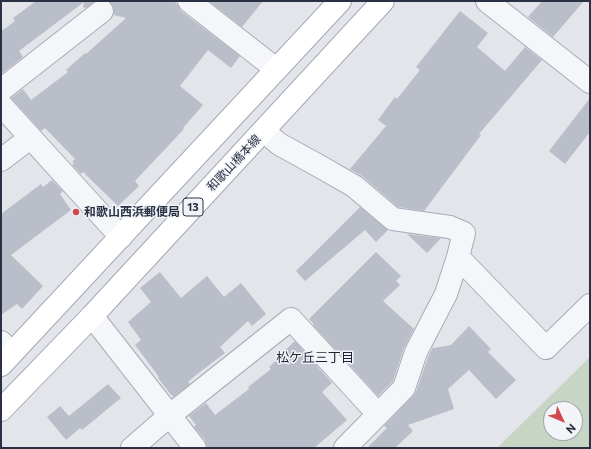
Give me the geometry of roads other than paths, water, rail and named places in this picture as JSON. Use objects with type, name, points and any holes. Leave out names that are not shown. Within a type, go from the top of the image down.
[{"type":"main road","points":[[5,353],[121,237],[340,1]]},
{"type":"main road","name":"和歌山橋本線","points":[[1,410],[92,316],[383,1]]},
{"type":"street","points":[[189,1],[276,69]]},
{"type":"street","points":[[487,1],[590,82]]},
{"type":"street","points":[[1,90],[102,10]]},
{"type":"street","points":[[1,105],[121,237]]},
{"type":"street","points":[[264,131],[279,144],[354,186],[393,219],[450,227],[464,233],[446,294],[416,352],[404,388],[377,413],[345,448]]},
{"type":"street","points":[[1,160],[30,138]]},
{"type":"street","points":[[458,257],[546,348],[590,305]]},
{"type":"street","points":[[92,316],[195,448]]},
{"type":"street","points":[[132,448],[291,319],[377,413]]},
{"type":"place","name":"和歌山西浜郵便局","points":[[76,212]]},
{"type":"district","name":"松ケ丘三丁目","points":[[315,358]]}]
